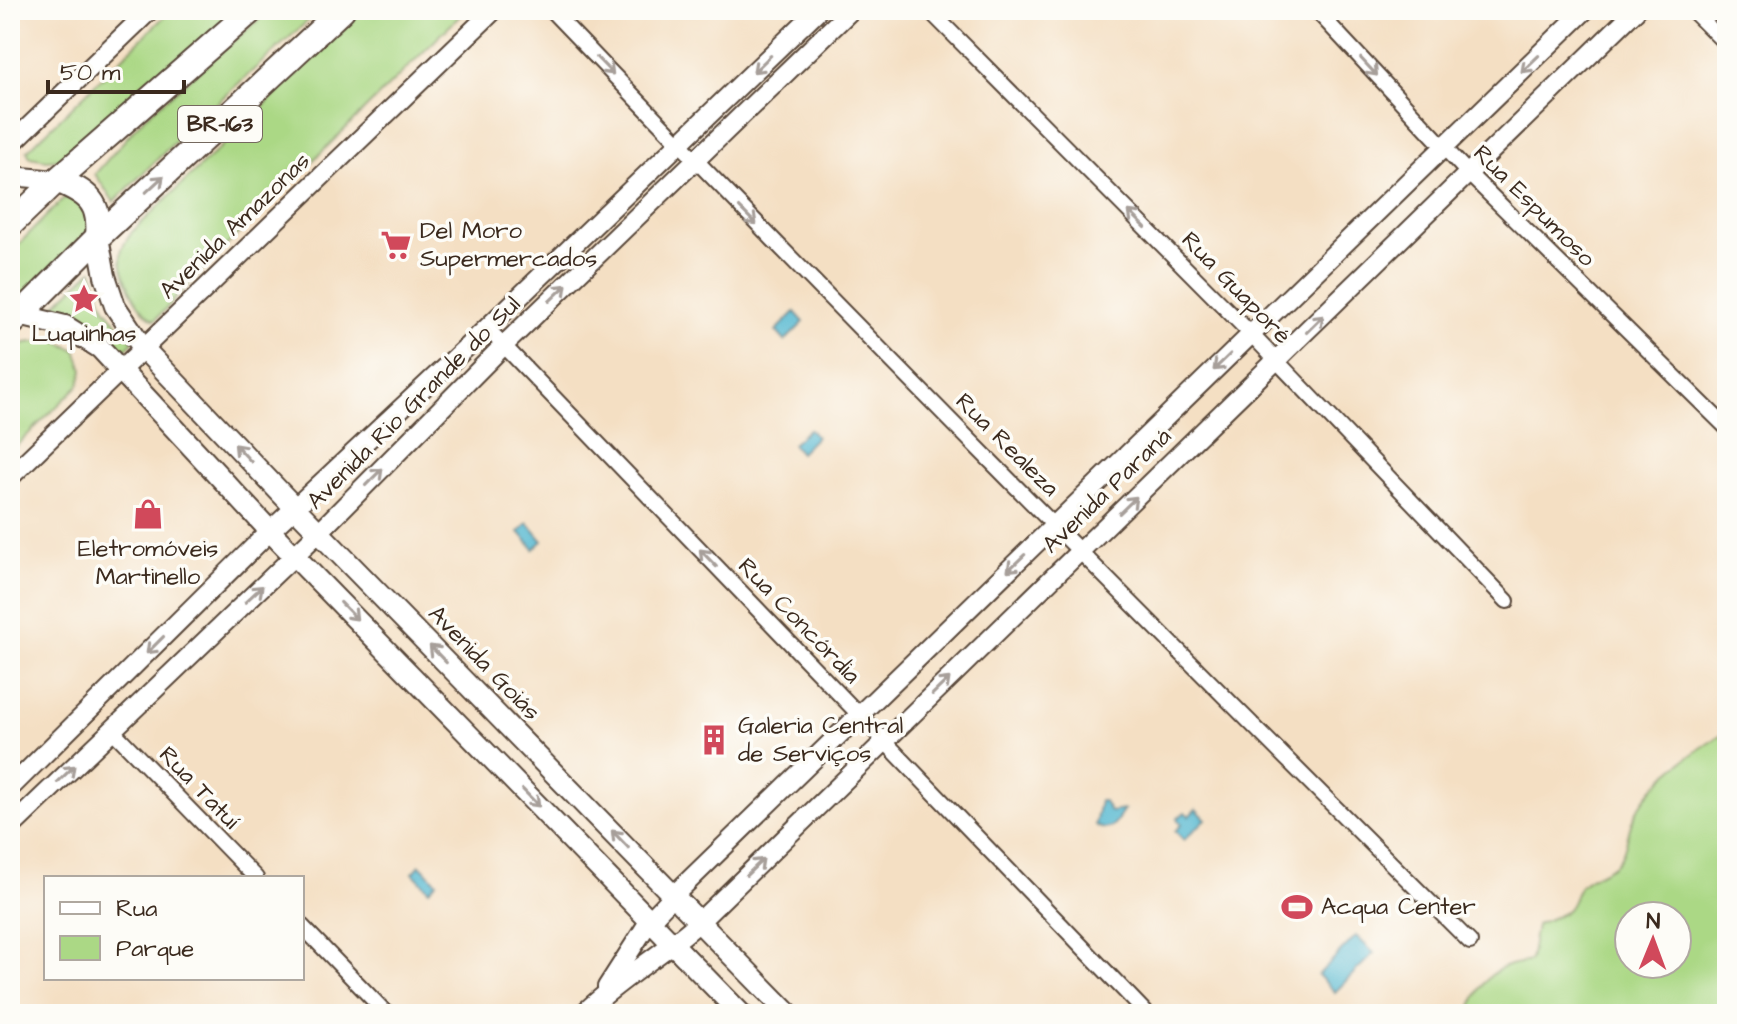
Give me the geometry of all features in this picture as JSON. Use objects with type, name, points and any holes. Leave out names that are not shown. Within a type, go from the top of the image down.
[{"type":"highway","name":"BR-163","points":[[10,225],[57,180],[252,10]]},
{"type":"highway","name":"BR-163","points":[[13,318],[342,10]]},
{"type":"highway","points":[[57,180],[75,187],[92,202],[99,217],[98,237]]},
{"type":"main road","name":"Avenida Goiás","points":[[98,237],[101,262],[115,306],[143,348],[789,1014]]},
{"type":"main road","points":[[13,318],[65,326],[100,348],[270,531],[741,1014]]},
{"type":"street","points":[[10,145],[150,10]]},
{"type":"street","name":"Avenida Amazonas","points":[[10,477],[494,10]]},
{"type":"street","name":"Rua Realeza","points":[[551,10],[693,160],[1079,552],[1470,942]]},
{"type":"street","name":"Avenida Rio Grande do Sul","points":[[10,788],[270,531],[680,145],[818,10]]},
{"type":"street","name":"Avenida Rio Grande do Sul","points":[[10,828],[319,532],[503,346],[851,10]]},
{"type":"street","name":"Rua Guaporé","points":[[929,10],[1251,334],[1507,601]]},
{"type":"street","name":"Rua Espumoso","points":[[1316,10],[1468,173],[1727,428]]},
{"type":"street","name":"Avenida Paraná","points":[[602,995],[650,920],[674,895],[1585,10]]},
{"type":"street","name":"Avenida Paraná","points":[[583,1014],[602,995],[673,945],[699,922],[1636,10]]},
{"type":"street","points":[[1692,10],[1727,45]]},
{"type":"street","points":[[10,176],[57,180]]},
{"type":"street","name":"Rua Concórdia","points":[[487,328],[1147,1014]]},
{"type":"street","name":"Rua Tatuí","points":[[111,729],[254,876]]},
{"type":"street","points":[[304,928],[387,1014]]},
{"type":"street","points":[[10,1009],[15,1014]]},
{"type":"green space","points":[[171,10],[237,10],[64,159],[30,157],[27,151]]},
{"type":"green space","points":[[270,10],[320,10],[189,128],[114,202],[95,174],[143,119]]},
{"type":"green space","points":[[364,10],[466,10],[155,320],[148,316],[135,299],[122,267],[122,249],[132,232]]},
{"type":"green space","points":[[65,197],[74,198],[92,214],[90,230],[18,307],[10,306],[10,253]]},
{"type":"green space","points":[[92,270],[105,308],[133,342],[122,352],[87,318],[52,308]]},
{"type":"green space","points":[[53,340],[76,350],[83,370],[79,385],[10,452],[10,357],[25,343]]},
{"type":"green space","points":[[1727,732],[1727,1014],[1470,1014],[1479,991],[1495,972],[1530,961],[1536,925],[1565,912],[1580,886],[1619,860],[1640,805],[1661,780],[1686,758]]},
{"type":"water","points":[[795,312],[804,322],[785,341],[776,331]]},
{"type":"water","points":[[809,429],[816,437],[800,453],[792,444]]},
{"type":"water","points":[[528,523],[543,541],[534,549],[519,532]]},
{"type":"water","points":[[1100,801],[1104,801],[1110,812],[1124,810],[1109,828],[1095,825]]},
{"type":"water","points":[[1196,809],[1206,819],[1184,840],[1175,831],[1182,824],[1177,819],[1185,812],[1189,816]]},
{"type":"water","points":[[420,865],[437,882],[429,890],[413,873]]},
{"type":"water","points":[[1356,936],[1374,953],[1335,992],[1318,975]]},
{"type":"place","name":"Del Moro Supermercados","points":[[396,245]]},
{"type":"place","name":"Luquinhas","points":[[84,299]]},
{"type":"place","name":"Eletromóveis Martinello","points":[[148,514]]},
{"type":"place","name":"Galeria Central de Serviços","points":[[714,740]]},
{"type":"place","name":"Acqua Center","points":[[1297,907]]}]
